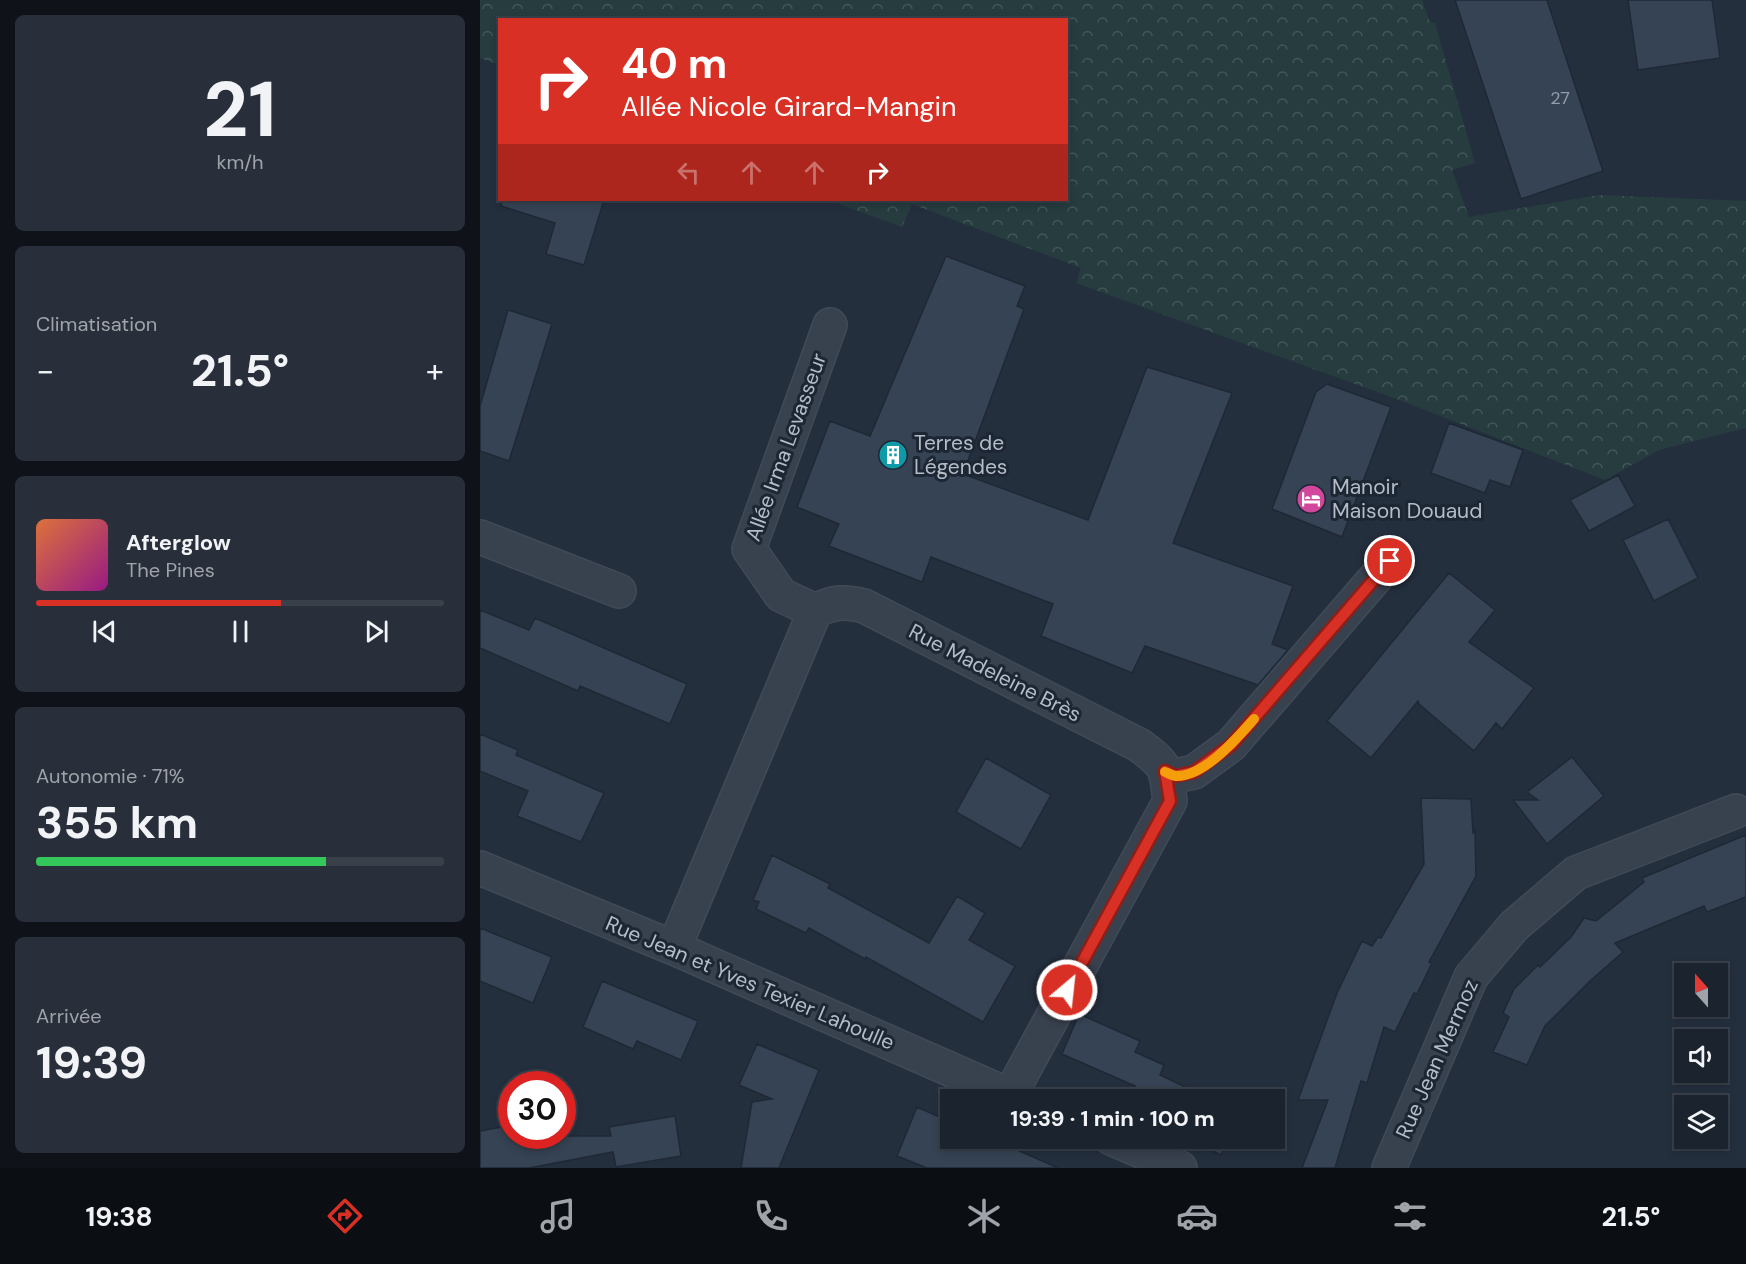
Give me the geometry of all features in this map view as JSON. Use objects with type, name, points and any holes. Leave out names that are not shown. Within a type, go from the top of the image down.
[{"type":"street","name":"Allée Irma Levasseur","points":[[815,611],[781,595],[748,549],[830,325]]},
{"type":"street","points":[[480,537],[619,591]]},
{"type":"street","points":[[1165,771],[1175,776],[1194,772],[1231,745],[1390,561]]},
{"type":"street","name":"Rue Madeleine Brès","points":[[815,611],[832,603],[846,601],[864,606],[1139,745],[1161,762],[1165,771]]},
{"type":"street","points":[[674,948],[815,611]]},
{"type":"street","points":[[1019,1089],[1170,801],[1165,771]]},
{"type":"street","name":"Rue Jean Mermoz","points":[[1389,1168],[1471,977],[1514,926],[1575,873],[1736,811]]},
{"type":"street","name":"Rue Jean et Yves Texier Lahoulle","points":[[480,868],[674,948],[997,1089]]},
{"type":"street","points":[[1136,1149],[1180,1168]]},
{"type":"green space","points":[[480,0],[1422,0],[1430,22],[1435,23],[1475,163],[1452,170],[1469,217],[1599,195],[1746,201],[1746,428],[1659,450],[1605,480],[1394,398],[1076,283],[1081,268],[912,204],[902,227],[839,204],[840,201],[1068,201],[1068,18],[498,18],[498,65],[480,58]]},
{"type":"building","points":[[1455,0],[1547,0],[1603,171],[1521,199]]},
{"type":"building","points":[[1628,0],[1712,0],[1720,58],[1638,70]]},
{"type":"building","points":[[502,201],[604,201],[584,265],[546,254],[555,223],[501,206]]},
{"type":"building","name":"Terres de Légendes","points":[[946,256],[1025,286],[1017,306],[1024,309],[963,474],[1088,520],[1147,367],[1232,393],[1173,543],[1293,586],[1272,644],[1288,650],[1258,685],[1145,646],[1132,673],[1041,636],[1053,604],[931,557],[922,582],[829,546],[839,524],[797,507],[830,421],[870,436]]},
{"type":"building","points":[[508,310],[552,324],[509,461],[480,451],[480,406]]},
{"type":"building","points":[[1327,384],[1391,407],[1342,537],[1272,509],[1316,392]]},
{"type":"building","points":[[1449,423],[1523,450],[1510,487],[1490,480],[1485,493],[1431,473]]},
{"type":"building","points":[[1618,475],[1635,506],[1589,531],[1570,500]]},
{"type":"building","points":[[1668,519],[1698,578],[1654,601],[1623,540]]},
{"type":"building","points":[[1449,573],[1495,610],[1469,642],[1534,688],[1502,729],[1496,723],[1474,751],[1418,701],[1371,758],[1327,721]]},
{"type":"building","points":[[480,610],[529,630],[535,618],[687,684],[670,724],[580,686],[578,691],[480,648]]},
{"type":"building","points":[[480,734],[518,750],[516,755],[604,793],[581,842],[517,816],[528,791],[480,771]]},
{"type":"building","points":[[1572,757],[1604,796],[1547,844],[1513,800],[1538,800],[1527,792]]},
{"type":"building","points":[[986,758],[1051,795],[1021,849],[956,812]]},
{"type":"building","points":[[1421,798],[1471,799],[1473,833],[1475,831],[1476,876],[1429,962],[1432,963],[1417,994],[1414,993],[1395,1032],[1384,1027],[1367,1083],[1361,1081],[1335,1168],[1302,1168],[1328,1100],[1298,1100],[1337,993],[1362,941],[1372,946],[1378,937],[1381,938],[1424,864]]},
{"type":"building","points":[[1746,835],[1746,897],[1707,912],[1704,906],[1615,943],[1623,952],[1545,1026],[1527,1065],[1493,1052],[1509,1017],[1503,1013],[1514,989],[1571,937],[1584,918],[1596,921],[1644,882],[1642,878]]},
{"type":"building","points":[[772,855],[830,884],[828,888],[929,943],[957,896],[985,913],[969,940],[1015,966],[983,1022],[809,928],[806,933],[756,909],[759,902],[753,900]]},
{"type":"building","points":[[480,928],[552,957],[533,1003],[480,981]]},
{"type":"building","points":[[602,981],[698,1021],[681,1060],[637,1041],[633,1049],[583,1027]]},
{"type":"building","points":[[1079,1014],[1140,1041],[1135,1052],[1164,1065],[1160,1075],[1189,1089],[1134,1089],[1135,1086],[1062,1054]]},
{"type":"building","points":[[757,1044],[819,1070],[779,1168],[741,1168],[752,1102],[772,1099],[739,1085]]},
{"type":"building","points":[[917,1107],[940,1117],[940,1149],[1015,1149],[1058,1168],[927,1168],[897,1156]]},
{"type":"building","points":[[675,1116],[681,1156],[616,1167],[613,1152],[529,1168],[480,1168],[480,1131],[498,1128],[498,1149],[576,1149],[576,1136],[611,1136],[609,1127]]},
{"type":"building","points":[[1209,1149],[1224,1149],[1221,1155]]},
{"type":"slow traffic","points":[[1165,772],[1175,776],[1194,772],[1231,745],[1254,719]]},
{"type":"place","name":"Terres de Légendes","points":[[893,455]]},
{"type":"place","name":"Manoir Maison Douaud","points":[[1311,499]]},
{"type":"route","points":[[1067,990],[1170,801],[1165,771],[1175,776],[1194,772],[1231,745],[1390,561]]}]
